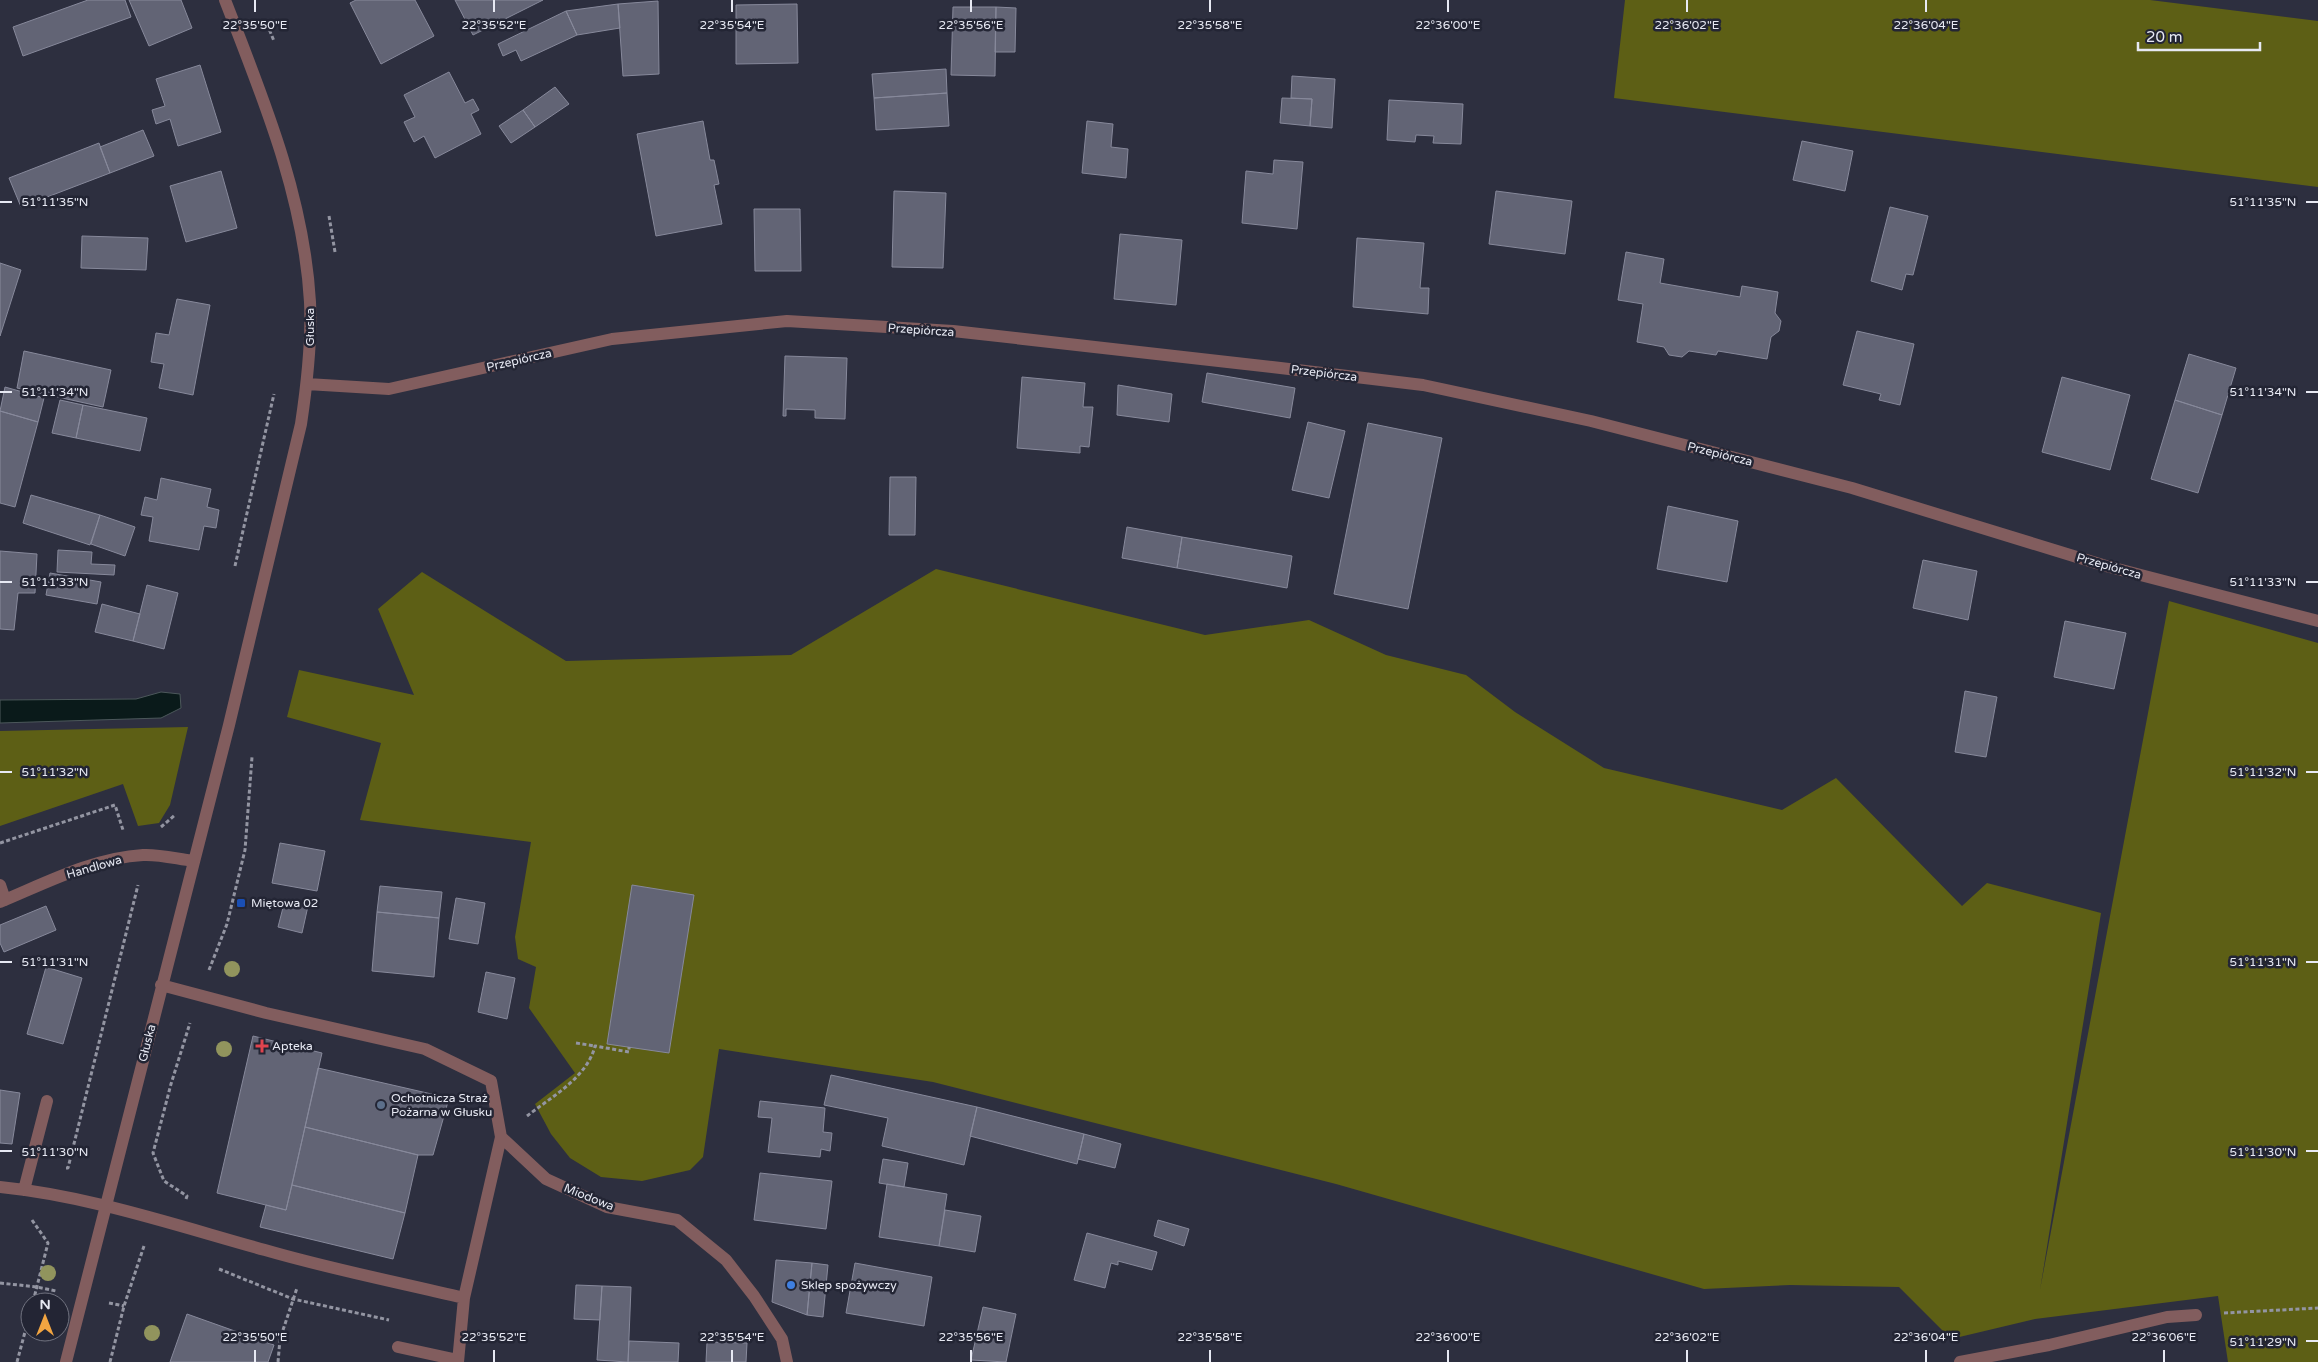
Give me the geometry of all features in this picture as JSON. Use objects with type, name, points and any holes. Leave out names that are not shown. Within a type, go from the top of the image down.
[{"type":"street","name":"Głuska","points":[[66,1362],[228,725],[301,424],[307,384],[310,347],[310,304],[301,225],[268,112],[225,0]]},
{"type":"street","name":"Przepiórcza","points":[[307,384],[389,389],[612,339],[787,321],[953,331],[1272,367],[1423,385],[1591,421],[1852,488],[2106,566],[2318,621]]},
{"type":"street","name":"Handlowa","points":[[2,901],[62,876],[108,860],[145,854],[193,861]]},
{"type":"street","points":[[0,886],[2,901]]},
{"type":"street","points":[[162,985],[266,1013],[425,1049],[491,1081],[501,1137],[464,1298],[458,1361],[398,1348]]},
{"type":"street","points":[[27,1190],[47,1101]]},
{"type":"street","name":"Miodowa","points":[[501,1137],[546,1179],[607,1207],[677,1220],[726,1260],[754,1296],[782,1339],[787,1362]]},
{"type":"street","points":[[0,1187],[27,1190],[106,1205],[307,1262],[464,1298]]},
{"type":"street","points":[[1960,1362],[2049,1345],[2167,1317],[2196,1315]]},
{"type":"path","points":[[234,573],[275,392]]},
{"type":"path","points":[[0,843],[115,805],[125,836]]},
{"type":"path","points":[[60,1168],[68,1168],[145,854],[152,833],[176,815]]},
{"type":"path","points":[[576,1043],[628,1052],[629,1047]]},
{"type":"path","points":[[501,1137],[582,1072],[592,1058],[595,1046]]},
{"type":"path","points":[[27,1190],[26,1211],[48,1243],[36,1292]]},
{"type":"path","points":[[110,1362],[143,1246],[151,1247]]},
{"type":"path","points":[[211,1265],[293,1299],[391,1321]]},
{"type":"path","points":[[278,1362],[280,1339],[293,1299]]},
{"type":"path","points":[[2196,1315],[2318,1308]]},
{"type":"path","points":[[18,1362],[23,1342]]},
{"type":"shaded area","points":[[1625,0],[2150,0],[2318,21],[2318,187],[1614,98]]},
{"type":"shaded area","points":[[936,569],[1205,635],[1309,620],[1386,655],[1466,675],[1515,712],[1604,768],[1782,810],[1836,778],[1962,906],[1987,883],[2101,913],[2040,1290],[2169,601],[2318,643],[2318,1362],[2228,1362],[2218,1296],[2035,1319],[1951,1339],[1899,1287],[1790,1285],[1704,1289],[1336,1184],[933,1082],[719,1049],[703,1157],[690,1170],[642,1181],[601,1177],[570,1158],[551,1134],[535,1104],[575,1073],[529,1008],[536,967],[518,959],[515,937],[531,842],[360,820],[381,743],[287,717],[299,670],[414,695],[378,609],[422,572],[566,661],[791,655]]},
{"type":"shaded area","points":[[161,692],[180,694],[181,708],[161,718],[0,723],[0,700],[136,699]]},
{"type":"shaded area","points":[[188,727],[170,805],[159,823],[138,826],[123,784],[0,826],[0,731]]},
{"type":"building","points":[[88,0],[125,0],[131,17],[23,56],[13,27]]},
{"type":"building","points":[[129,0],[181,0],[192,28],[149,46]]},
{"type":"building","points":[[356,0],[415,0],[434,36],[381,64],[350,3]]},
{"type":"building","points":[[455,0],[543,0],[473,35]]},
{"type":"building","points":[[658,1],[659,74],[623,76],[618,4]]},
{"type":"building","points":[[618,4],[620,28],[577,35],[566,11]]},
{"type":"building","points":[[797,4],[798,63],[736,64],[736,5]]},
{"type":"building","points":[[953,7],[996,7],[995,76],[951,75]]},
{"type":"building","points":[[996,7],[1016,8],[1015,52],[995,52]]},
{"type":"building","points":[[566,11],[577,35],[521,61],[516,50],[503,56],[498,44]]},
{"type":"building","points":[[200,65],[221,132],[178,146],[170,119],[156,124],[152,110],[165,106],[156,79]]},
{"type":"building","points":[[946,69],[947,93],[874,98],[872,74]]},
{"type":"building","points":[[449,72],[465,103],[473,99],[479,110],[471,114],[481,134],[435,158],[424,136],[414,142],[404,122],[415,117],[404,95]]},
{"type":"building","points":[[1292,76],[1335,79],[1332,128],[1310,126],[1312,99],[1291,98]]},
{"type":"building","points":[[555,87],[569,104],[535,127],[523,110]]},
{"type":"building","points":[[947,93],[949,126],[876,130],[874,98]]},
{"type":"building","points":[[1282,98],[1312,99],[1310,126],[1280,123]]},
{"type":"building","points":[[1389,100],[1463,104],[1461,144],[1433,143],[1434,136],[1416,135],[1415,142],[1387,140]]},
{"type":"building","points":[[523,110],[535,127],[511,143],[499,126]]},
{"type":"building","points":[[703,121],[710,160],[714,160],[719,184],[714,185],[722,224],[656,236],[637,134]]},
{"type":"building","points":[[1087,121],[1113,124],[1111,147],[1128,149],[1126,178],[1082,173]]},
{"type":"building","points":[[143,130],[154,156],[110,173],[100,147]]},
{"type":"building","points":[[1802,141],[1853,151],[1845,191],[1793,180]]},
{"type":"building","points":[[99,143],[110,173],[21,207],[9,178]]},
{"type":"building","points":[[1274,160],[1303,162],[1297,229],[1242,223],[1246,171],[1273,174]]},
{"type":"building","points":[[221,171],[237,228],[186,242],[170,186]]},
{"type":"building","points":[[894,191],[946,193],[943,268],[892,267]]},
{"type":"building","points":[[1496,191],[1572,201],[1565,254],[1489,244]]},
{"type":"building","points":[[1890,207],[1928,216],[1913,275],[1906,274],[1902,290],[1871,281]]},
{"type":"building","points":[[754,209],[800,209],[801,271],[755,271]]},
{"type":"building","points":[[1120,234],[1182,240],[1176,305],[1114,299]]},
{"type":"building","points":[[82,236],[148,238],[146,270],[81,268]]},
{"type":"building","points":[[1357,238],[1424,243],[1420,288],[1429,288],[1428,314],[1353,307]]},
{"type":"building","points":[[1626,252],[1664,259],[1660,283],[1740,297],[1742,286],[1778,292],[1775,313],[1781,321],[1779,331],[1771,337],[1767,359],[1718,351],[1716,355],[1689,351],[1682,357],[1669,355],[1664,347],[1637,342],[1643,304],[1618,300]]},
{"type":"building","points":[[0,263],[21,270],[0,336]]},
{"type":"building","points":[[177,299],[210,305],[193,395],[159,388],[164,364],[151,362],[156,333],[169,335]]},
{"type":"building","points":[[1857,331],[1914,344],[1900,405],[1879,400],[1881,394],[1843,385]]},
{"type":"building","points":[[24,351],[111,370],[103,407],[17,388]]},
{"type":"building","points":[[2189,354],[2236,368],[2222,415],[2175,400]]},
{"type":"building","points":[[785,356],[847,358],[845,419],[815,418],[815,410],[786,409],[786,416],[783,416]]},
{"type":"building","points":[[1207,373],[1295,388],[1290,418],[1202,402]]},
{"type":"building","points":[[1022,377],[1085,383],[1083,407],[1093,407],[1089,447],[1080,446],[1080,453],[1017,448]]},
{"type":"building","points":[[2062,377],[2130,395],[2110,470],[2042,452]]},
{"type":"building","points":[[1118,385],[1172,394],[1169,422],[1117,415]]},
{"type":"building","points":[[5,387],[44,398],[38,422],[0,411]]},
{"type":"building","points":[[60,400],[83,405],[76,438],[52,433]]},
{"type":"building","points":[[2175,400],[2222,415],[2198,493],[2151,479]]},
{"type":"building","points":[[83,405],[147,418],[140,451],[76,438]]},
{"type":"building","points":[[0,411],[38,422],[15,507],[0,503]]},
{"type":"building","points":[[1308,422],[1345,431],[1329,498],[1292,490]]},
{"type":"building","points":[[1368,423],[1442,438],[1408,609],[1334,594]]},
{"type":"building","points":[[890,477],[916,477],[915,535],[889,535]]},
{"type":"building","points":[[161,478],[211,489],[207,507],[219,510],[216,528],[204,526],[199,550],[149,541],[153,517],[141,515],[145,497],[157,500]]},
{"type":"building","points":[[31,495],[100,515],[90,545],[23,523]]},
{"type":"building","points":[[1668,506],[1738,521],[1727,582],[1657,569]]},
{"type":"building","points":[[100,515],[135,527],[125,556],[91,544]]},
{"type":"building","points":[[1127,527],[1182,537],[1177,568],[1122,558]]},
{"type":"building","points":[[1182,537],[1292,556],[1287,588],[1177,568]]},
{"type":"building","points":[[58,550],[92,552],[91,564],[115,565],[114,575],[57,572]]},
{"type":"building","points":[[0,551],[37,554],[35,593],[18,593],[14,630],[0,629]]},
{"type":"building","points":[[1923,560],[1977,571],[1968,620],[1913,608]]},
{"type":"building","points":[[50,573],[101,582],[97,604],[46,595]]},
{"type":"building","points":[[147,585],[178,593],[164,649],[133,641]]},
{"type":"building","points":[[102,604],[140,614],[133,641],[95,632]]},
{"type":"building","points":[[2065,621],[2126,633],[2114,689],[2054,677]]},
{"type":"building","points":[[1965,691],[1997,697],[1986,757],[1955,752]]},
{"type":"building","points":[[280,843],[325,851],[317,891],[272,883]]},
{"type":"building","points":[[632,885],[694,895],[669,1053],[607,1044]]},
{"type":"building","points":[[380,886],[442,892],[439,918],[377,912]]},
{"type":"building","points":[[456,898],[485,903],[478,944],[449,939]]},
{"type":"building","points":[[285,900],[308,906],[302,933],[278,927]]},
{"type":"building","points":[[46,906],[56,930],[4,952],[0,943],[0,925]]},
{"type":"building","points":[[377,912],[439,918],[434,977],[372,971]]},
{"type":"building","points":[[46,967],[82,978],[63,1044],[27,1034]]},
{"type":"building","points":[[486,972],[515,978],[507,1019],[478,1012]]},
{"type":"building","points":[[253,1036],[322,1053],[286,1210],[217,1193]]},
{"type":"building","points":[[318,1068],[449,1098],[433,1155],[418,1155],[305,1127]]},
{"type":"building","points":[[831,1075],[977,1107],[964,1165],[882,1146],[888,1118],[824,1105]]},
{"type":"building","points":[[0,1090],[20,1093],[12,1144],[0,1143]]},
{"type":"building","points":[[760,1101],[825,1108],[823,1132],[832,1133],[830,1151],[821,1149],[820,1157],[768,1152],[772,1118],[758,1117]]},
{"type":"building","points":[[977,1107],[1084,1134],[1077,1164],[970,1136]]},
{"type":"building","points":[[305,1127],[418,1155],[405,1213],[292,1185]]},
{"type":"building","points":[[1084,1134],[1121,1144],[1115,1168],[1078,1159]]},
{"type":"building","points":[[883,1159],[908,1163],[904,1187],[879,1183]]},
{"type":"building","points":[[760,1173],[832,1181],[826,1229],[754,1220]]},
{"type":"building","points":[[887,1184],[947,1194],[939,1246],[879,1237]]},
{"type":"building","points":[[292,1185],[405,1213],[393,1259],[260,1227],[266,1205],[286,1210]]},
{"type":"building","points":[[945,1210],[981,1216],[975,1252],[939,1246]]},
{"type":"building","points":[[1158,1220],[1189,1229],[1184,1246],[1154,1236]]},
{"type":"building","points":[[1087,1233],[1157,1252],[1152,1270],[1118,1261],[1118,1265],[1111,1263],[1105,1288],[1074,1280]]},
{"type":"building","points":[[776,1260],[812,1263],[807,1315],[772,1302]]},
{"type":"building","points":[[812,1263],[828,1265],[823,1317],[807,1315]]},
{"type":"building","points":[[855,1263],[932,1277],[924,1326],[846,1313]]},
{"type":"building","points":[[576,1285],[602,1286],[600,1320],[574,1319]]},
{"type":"building","points":[[602,1286],[631,1287],[628,1362],[597,1360]]},
{"type":"building","points":[[983,1307],[1016,1314],[1006,1362],[971,1360]]},
{"type":"building","points":[[187,1314],[274,1345],[268,1362],[170,1362]]},
{"type":"building","points":[[629,1341],[679,1343],[678,1362],[628,1362]]},
{"type":"building","points":[[707,1342],[747,1343],[746,1362],[706,1362]]},
{"type":"place","name":"Miętowa 02","points":[[241,903]]},
{"type":"place","name":"Apteka","points":[[262,1046]]},
{"type":"place","name":"Ochotnicza Straż Pożarna w Głusku","points":[[381,1105]]},
{"type":"place","name":"Sklep spożywczy","points":[[791,1285]]}]
